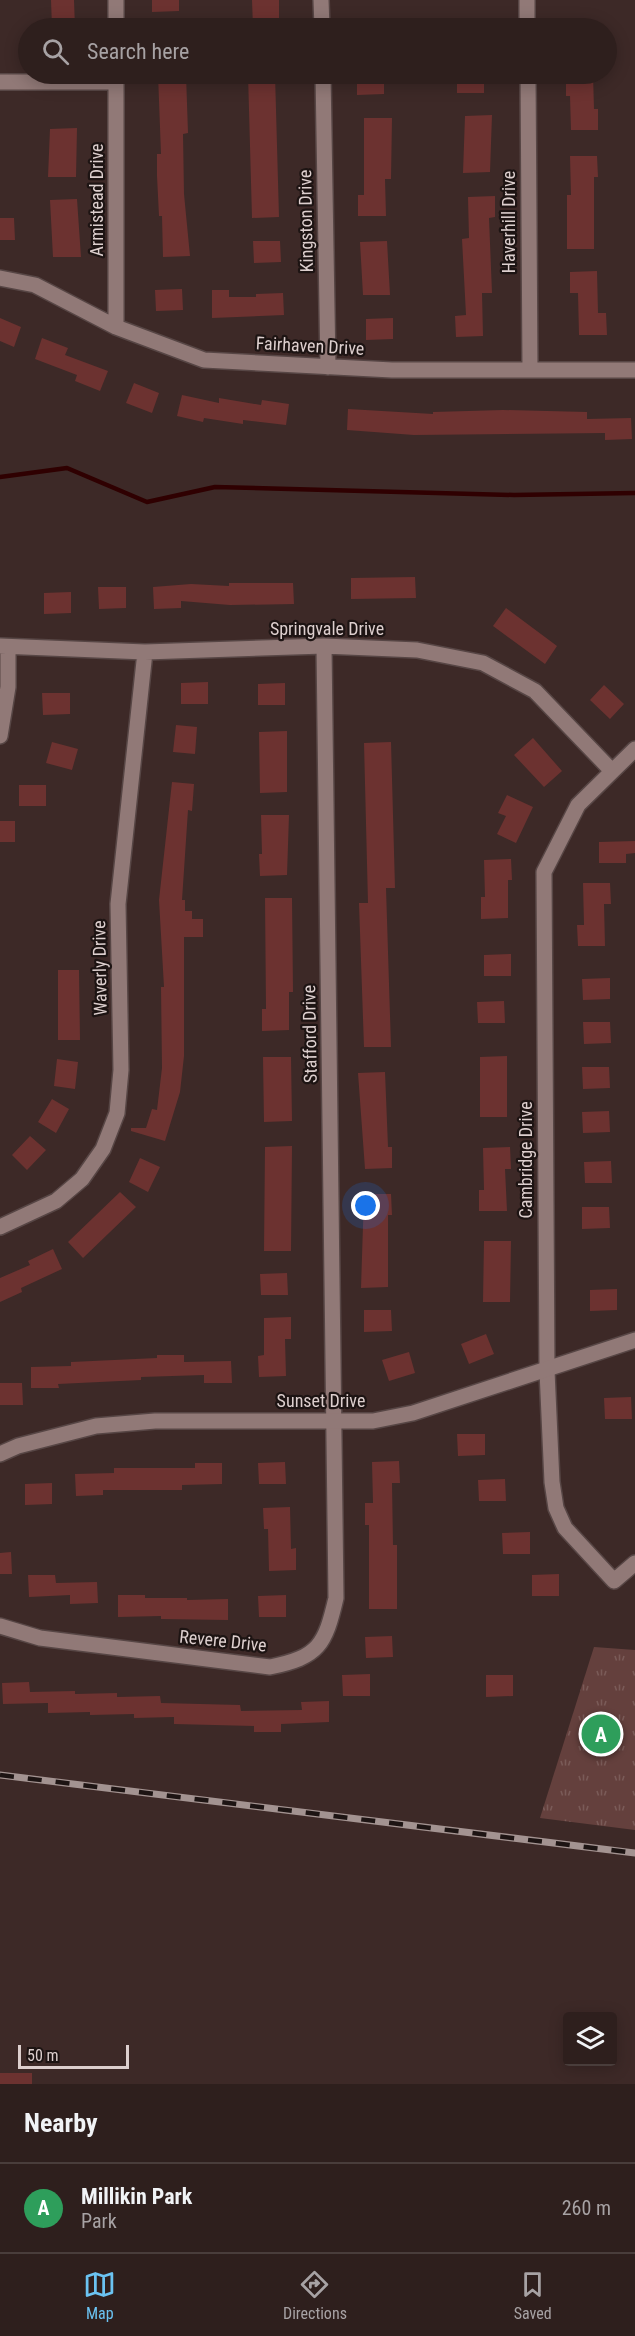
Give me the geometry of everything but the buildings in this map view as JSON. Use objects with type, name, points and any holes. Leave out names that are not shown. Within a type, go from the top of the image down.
[{"type":"street","points":[[116,0],[116,18]]},
{"type":"street","points":[[321,0],[322,18]]},
{"type":"street","points":[[527,0],[528,18]]},
{"type":"street","points":[[0,82],[18,81]]},
{"type":"street","name":"Armistead Drive","points":[[116,84],[116,327]]},
{"type":"street","name":"Kingston Drive","points":[[322,84],[327,367]]},
{"type":"street","name":"Haverhill Drive","points":[[528,84],[530,369]]},
{"type":"street","name":"Fairhaven Drive","points":[[0,278],[35,285],[116,327],[204,360],[392,370],[635,370]]},
{"type":"street","name":"Springvale Drive","points":[[4,647],[145,652],[324,646],[417,650],[483,663],[535,691],[611,770]]},
{"type":"street","name":"Stafford Drive","points":[[324,646],[334,1421]]},
{"type":"street","points":[[0,736],[8,687],[4,647]]},
{"type":"street","name":"Waverly Drive","points":[[0,1227],[56,1201],[82,1179],[103,1149],[117,1113],[121,1070],[118,904],[145,652]]},
{"type":"street","name":"Cambridge Drive","points":[[635,749],[611,770],[578,805],[544,872],[547,1371],[552,1482],[556,1508],[565,1528],[614,1581],[635,1563]]},
{"type":"street","name":"Sunset Drive","points":[[0,1454],[18,1446],[108,1425],[155,1420],[373,1420],[413,1413],[547,1371],[635,1340]]},
{"type":"street","name":"Revere Drive","points":[[0,1626],[40,1638],[241,1665],[270,1667],[297,1661],[304,1657],[317,1649],[330,1624],[336,1598],[334,1421]]},
{"type":"green space","points":[[594,1647],[635,1650],[635,1830],[540,1818]]},
{"type":"waterway","points":[[0,477],[67,468],[147,502],[215,487],[514,495],[635,493]]},
{"type":"railway","points":[[0,1775],[635,1853]]},
{"type":"place","name":"Millikin Park","points":[[601,1734]]}]
